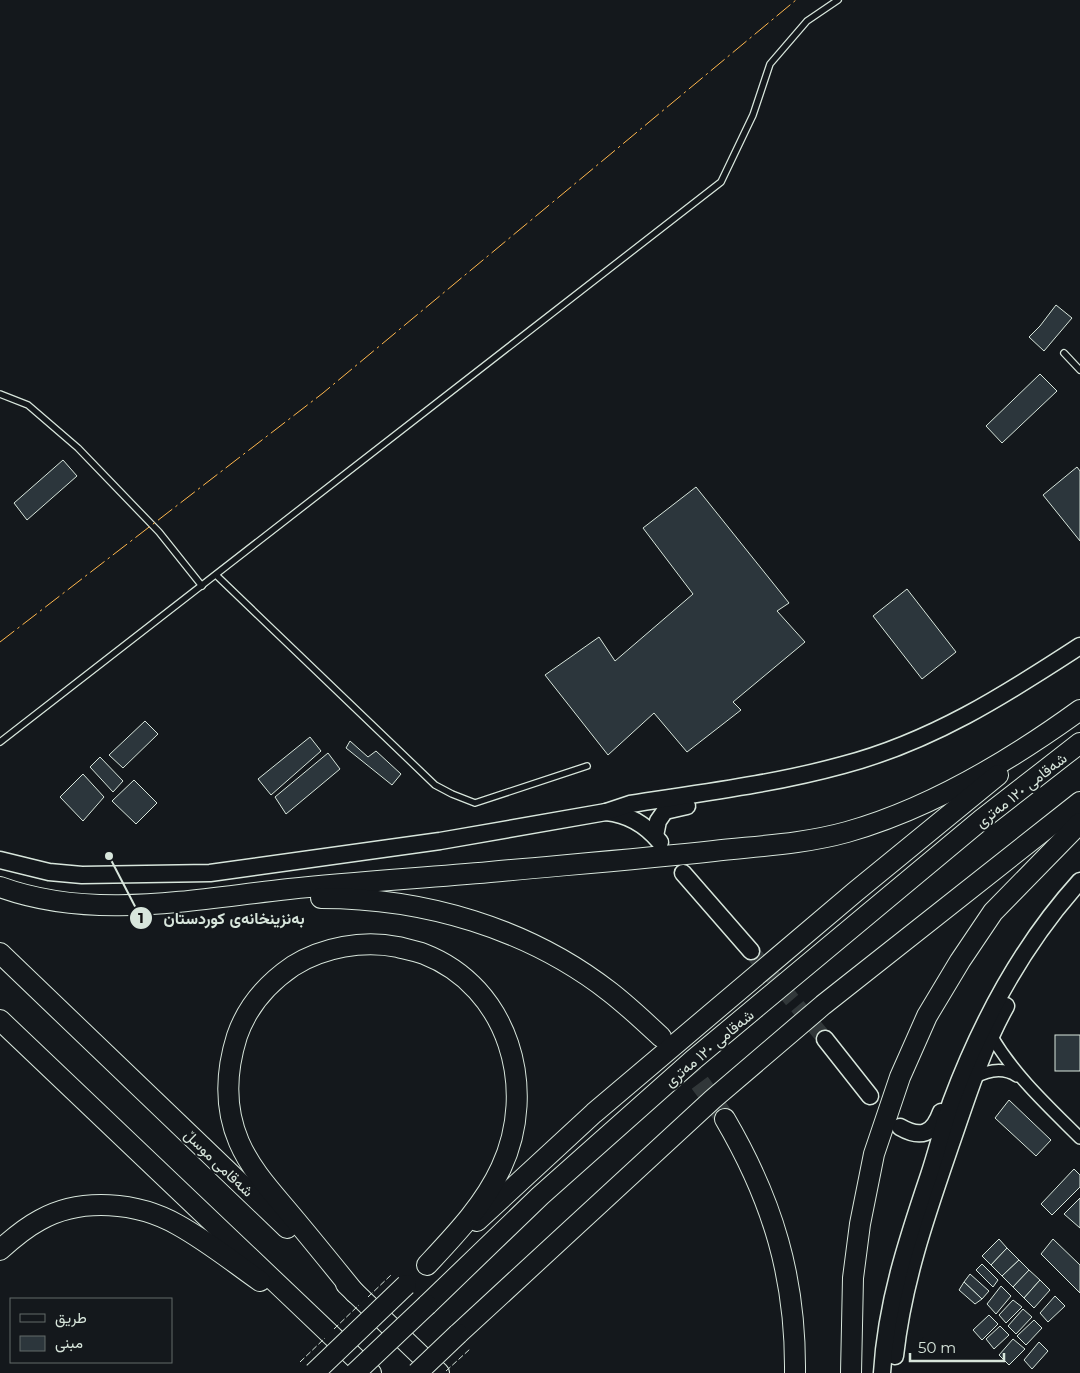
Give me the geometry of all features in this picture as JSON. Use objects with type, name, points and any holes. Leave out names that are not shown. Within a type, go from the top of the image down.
[{"type":"highway","points":[[314,1373],[427,1265],[505,1197],[601,1107],[854,892],[1054,729],[1080,710]]},
{"type":"highway","points":[[208,899],[288,889],[693,853],[811,840],[846,833],[891,818],[938,797],[965,783],[1054,729]]},
{"type":"highway","name":"شەقامی ١٢٠ مەتری","points":[[355,1373],[540,1196],[693,1060],[981,820],[1080,743]]},
{"type":"highway","points":[[417,1373],[735,1080],[823,1006],[1080,802]]},
{"type":"highway","points":[[850,1373],[853,1278],[860,1224],[874,1154],[900,1076],[928,1016],[960,960],[993,912],[1080,823]]},
{"type":"highway","points":[[0,887],[44,900],[100,905],[208,899],[362,899],[388,901],[448,913],[484,924],[554,956],[609,991],[662,1037]]},
{"type":"highway","points":[[355,1293],[256,1173],[238,1141],[229,1110],[228,1076],[233,1049],[240,1027],[247,1014],[264,990],[275,980],[298,963],[325,951],[356,945],[375,944],[423,953],[438,960],[472,985],[488,1002],[508,1040],[515,1068],[516,1110],[506,1156],[496,1179],[473,1214],[427,1265]]},
{"type":"highway","name":"شەقامی موسڵ","points":[[0,953],[439,1373]]},
{"type":"highway","points":[[0,1020],[371,1373]]},
{"type":"highway","points":[[725,1119],[758,1180],[776,1230],[790,1294],[795,1373]]},
{"type":"highway","points":[[0,1250],[15,1236],[40,1220],[63,1210],[111,1205],[136,1208],[156,1214],[200,1238],[323,1327]]},
{"type":"street","points":[[0,860],[49,872],[82,875],[210,873],[440,841],[606,812],[630,804],[787,778],[845,765],[921,737],[1011,691],[1080,646]]},
{"type":"street","points":[[606,812],[618,813],[629,818],[657,839],[656,826],[661,816],[669,809],[820,782],[864,770],[918,750],[1002,708],[1080,656]]},
{"type":"street","points":[[683,873],[751,951]]},
{"type":"street","points":[[882,1373],[886,1331],[895,1286],[911,1227],[952,1102],[980,1033],[1012,972],[1054,911],[1080,881]]},
{"type":"street","points":[[893,1373],[897,1333],[911,1268],[974,1078],[1003,1011],[1024,972],[1060,920],[1080,897]]},
{"type":"street","points":[[992,1037],[1021,1079],[1080,1138]]},
{"type":"street","points":[[825,1039],[870,1096]]},
{"type":"street","points":[[974,1078],[997,1070],[1006,1071],[1021,1079]]},
{"type":"street","points":[[900,1127],[917,1134],[928,1131],[935,1125],[943,1108],[952,1102]]},
{"type":"lane","points":[[0,742],[721,182],[753,115],[770,64],[807,21],[838,0]]},
{"type":"lane","points":[[1064,353],[1080,370]]},
{"type":"lane","points":[[0,394],[28,405],[78,448],[159,532],[202,586]]},
{"type":"lane","points":[[216,575],[435,785],[452,794],[475,803],[587,766]]},
{"type":"building","points":[[1056,305],[1072,318],[1044,351],[1029,337]]},
{"type":"building","points":[[1040,374],[1057,391],[1002,443],[986,426]]},
{"type":"building","points":[[63,460],[77,476],[27,520],[14,503]]},
{"type":"building","points":[[1077,467],[1080,471],[1080,541],[1043,495]]},
{"type":"building","points":[[696,487],[789,603],[777,611],[805,642],[733,702],[741,710],[687,752],[654,713],[608,755],[545,675],[599,637],[615,661],[693,594],[643,528]]},
{"type":"building","points":[[907,589],[956,652],[922,679],[873,616]]},
{"type":"building","points":[[145,721],[158,734],[123,768],[109,755]]},
{"type":"building","points":[[310,737],[321,751],[271,795],[258,779]]},
{"type":"building","points":[[350,741],[368,757],[376,751],[401,774],[392,785],[346,748]]},
{"type":"building","points":[[328,753],[340,769],[286,814],[275,797]]},
{"type":"building","points":[[100,757],[123,781],[113,792],[90,767]]},
{"type":"building","points":[[83,774],[104,797],[83,821],[60,797]]},
{"type":"building","points":[[134,780],[157,803],[136,824],[112,801]]},
{"type":"building","points":[[1055,1035],[1080,1035],[1080,1071],[1055,1071]]},
{"type":"building","points":[[1009,1100],[1051,1140],[1036,1156],[995,1118]]},
{"type":"building","points":[[1074,1169],[1080,1175],[1080,1187],[1052,1215],[1041,1204]]},
{"type":"building","points":[[1080,1198],[1080,1228],[1064,1214]]},
{"type":"building","points":[[999,1239],[1007,1248],[991,1265],[982,1256]]},
{"type":"building","points":[[1053,1239],[1080,1265],[1080,1293],[1041,1254]]},
{"type":"building","points":[[1007,1248],[1019,1260],[1002,1276],[991,1265]]},
{"type":"building","points":[[1019,1260],[1029,1270],[1013,1287],[1002,1276]]},
{"type":"building","points":[[982,1264],[998,1280],[993,1287],[976,1270]]},
{"type":"building","points":[[1029,1270],[1040,1280],[1024,1298],[1013,1287]]},
{"type":"building","points":[[970,1274],[989,1291],[982,1299],[964,1282]]},
{"type":"building","points":[[1040,1280],[1050,1290],[1034,1308],[1024,1298]]},
{"type":"building","points":[[964,1282],[982,1299],[975,1304],[959,1290]]},
{"type":"building","points":[[1001,1286],[1011,1296],[996,1314],[987,1304]]},
{"type":"building","points":[[1055,1296],[1065,1306],[1048,1322],[1040,1313]]},
{"type":"building","points":[[1013,1300],[1022,1307],[1006,1323],[999,1315]]},
{"type":"building","points":[[1023,1309],[1032,1317],[1016,1334],[1008,1326]]},
{"type":"building","points":[[989,1315],[998,1324],[982,1340],[973,1330]]},
{"type":"building","points":[[1034,1320],[1042,1328],[1026,1345],[1017,1336]]},
{"type":"building","points":[[1000,1326],[1009,1335],[994,1349],[986,1339]]},
{"type":"building","points":[[1013,1339],[1025,1349],[1009,1365],[999,1355]]},
{"type":"building","points":[[1039,1342],[1048,1351],[1032,1369],[1024,1360]]},
{"type":"tunnel","points":[[751,951],[825,1039]]},
{"type":"tunnel","points":[[661,1037],[695,1077],[725,1119]]},
{"type":"fence","points":[[368,1297],[391,1275]]},
{"type":"fence","points":[[334,1329],[359,1305]]},
{"type":"fence","points":[[300,1362],[325,1338]]},
{"type":"fence","points":[[446,1371],[470,1349]]},
{"type":"power","points":[[0,642],[323,393],[796,0]]},
{"type":"place","name":"بەنزینخانەی کوردستان","points":[[109,856]]}]
